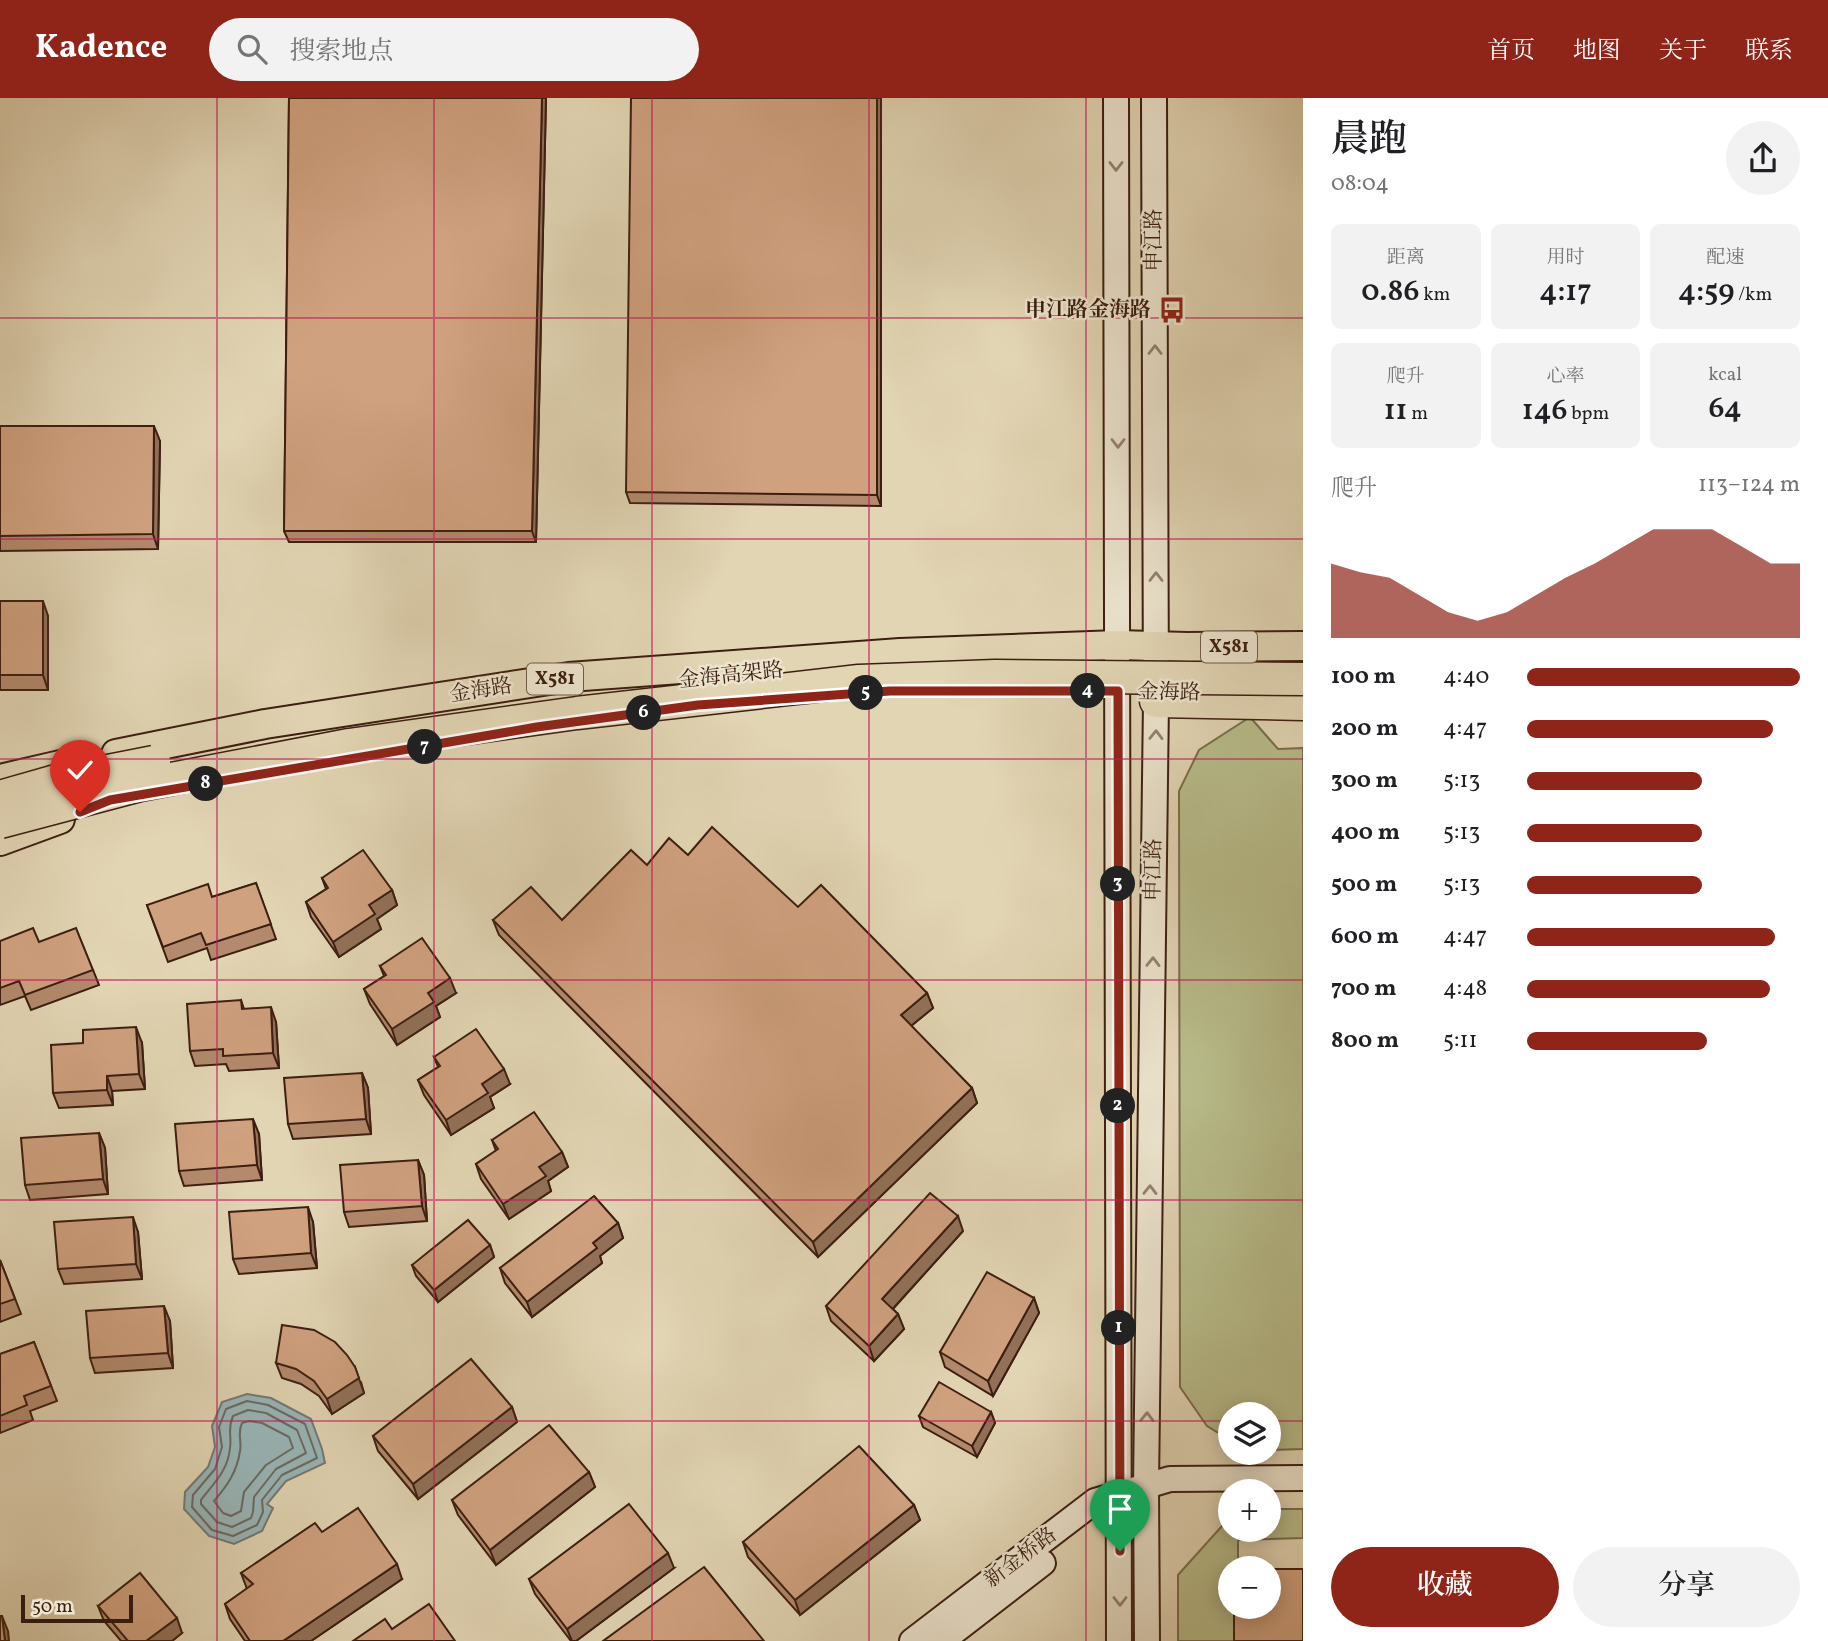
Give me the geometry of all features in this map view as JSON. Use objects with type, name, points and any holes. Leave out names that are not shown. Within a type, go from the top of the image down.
[{"type":"highway","name":"金海高架路","points":[[0,797],[52,782],[246,744],[452,708],[613,688],[899,661],[1000,657],[1303,658]]},
{"type":"highway","name":"金海高架路","points":[[0,822],[140,785],[349,745],[577,713],[859,681],[995,676],[1303,678]]},
{"type":"highway","points":[[1156,697],[1303,704]]},
{"type":"highway","points":[[0,785],[94,758]]},
{"type":"main road","name":"申江路","points":[[1116,98],[1119,1641]]},
{"type":"main road","name":"申江路","points":[[1147,1641],[1146,1494],[1156,697],[1154,98]]},
{"type":"main road","name":"金海路","points":[[0,779],[265,724],[569,677],[900,653],[1118,645],[1303,646]]},
{"type":"main road","name":"金海路","points":[[0,841],[110,800],[537,727],[685,707],[890,691],[1118,691],[1156,697],[1303,695]]},
{"type":"main road","name":"新金桥路","points":[[942,1641],[1119,1503],[1146,1494],[1170,1479],[1303,1478]]},
{"type":"main road","points":[[1281,1491],[1303,1491]]},
{"type":"main road","name":"新金桥路","points":[[1146,1494],[1218,1492]]},
{"type":"main road","name":"新金桥路","points":[[912,1641],[1095,1501],[1119,1503]]},
{"type":"green space","points":[[1250,717],[1278,749],[1303,748],[1303,1449],[1281,1450],[1281,1402],[1218,1402],[1218,1433],[1207,1426],[1180,1387],[1179,791],[1199,750]]},
{"type":"green space","points":[[1281,1509],[1303,1509],[1303,1538],[1281,1539]]},
{"type":"green space","points":[[1218,1530],[1218,1542],[1238,1542],[1238,1556],[1218,1556],[1218,1619],[1237,1619],[1237,1641],[1178,1641],[1178,1575]]},
{"type":"water","points":[[247,1394],[271,1398],[311,1419],[325,1463],[286,1481],[267,1504],[273,1508],[262,1531],[234,1544],[209,1536],[184,1509],[185,1492],[208,1467],[215,1447],[212,1426],[222,1402]]},
{"type":"building","points":[[289,98],[542,98],[532,531],[284,531]]},
{"type":"building","points":[[631,98],[877,98],[877,495],[626,492]]},
{"type":"building","points":[[0,426],[154,426],[153,534],[0,536]]},
{"type":"building","points":[[0,601],[43,601],[43,675],[0,675]]},
{"type":"building","points":[[712,827],[798,907],[821,885],[927,993],[901,1015],[972,1088],[813,1242],[493,920],[531,887],[562,920],[631,850],[647,865],[669,838],[688,855]]},
{"type":"building","points":[[363,850],[392,890],[369,905],[375,914],[333,942],[306,902],[328,888],[322,878]]},
{"type":"building","points":[[256,883],[271,924],[206,945],[201,933],[163,947],[147,905],[208,884],[212,897]]},
{"type":"building","points":[[33,928],[39,942],[76,928],[93,970],[25,995],[19,981],[0,988],[0,941]]},
{"type":"building","points":[[422,938],[450,978],[428,993],[434,1002],[392,1029],[364,989],[386,975],[380,966]]},
{"type":"building","points":[[241,1000],[242,1009],[271,1007],[273,1053],[223,1056],[223,1049],[190,1051],[187,1004]]},
{"type":"building","points":[[136,1027],[139,1074],[107,1076],[107,1090],[53,1093],[51,1045],[83,1043],[83,1030]]},
{"type":"building","points":[[476,1029],[504,1069],[482,1084],[488,1093],[446,1120],[418,1080],[440,1066],[434,1057]]},
{"type":"building","points":[[362,1073],[366,1119],[288,1124],[284,1078]]},
{"type":"building","points":[[534,1112],[562,1152],[539,1167],[546,1176],[503,1204],[476,1164],[498,1149],[492,1140]]},
{"type":"building","points":[[253,1119],[257,1165],[179,1171],[175,1124]]},
{"type":"building","points":[[99,1133],[103,1179],[25,1185],[21,1138]]},
{"type":"building","points":[[418,1160],[422,1206],[344,1212],[340,1165]]},
{"type":"building","points":[[930,1193],[958,1216],[882,1299],[898,1314],[869,1346],[826,1306]]},
{"type":"building","points":[[594,1196],[618,1223],[593,1243],[597,1248],[527,1302],[500,1268]]},
{"type":"building","points":[[308,1207],[311,1253],[233,1259],[229,1212]]},
{"type":"building","points":[[133,1217],[136,1264],[58,1269],[54,1222]]},
{"type":"building","points":[[468,1220],[490,1245],[434,1290],[412,1265]]},
{"type":"building","points":[[0,1260],[15,1299],[0,1304]]},
{"type":"building","points":[[987,1272],[1034,1298],[988,1381],[940,1352]]},
{"type":"building","points":[[164,1306],[168,1353],[90,1358],[86,1311]]},
{"type":"building","points":[[282,1325],[314,1330],[335,1342],[355,1367],[359,1378],[327,1399],[314,1381],[296,1369],[276,1363]]},
{"type":"building","points":[[34,1342],[51,1386],[24,1396],[27,1405],[0,1416],[0,1354]]},
{"type":"building","points":[[471,1359],[512,1407],[413,1484],[373,1436]]},
{"type":"building","points":[[939,1382],[991,1412],[972,1446],[919,1416]]},
{"type":"building","points":[[549,1425],[589,1472],[490,1550],[452,1500]]},
{"type":"building","points":[[859,1446],[914,1505],[795,1600],[743,1542]]},
{"type":"building","points":[[629,1504],[668,1553],[567,1629],[529,1579]]},
{"type":"building","points":[[358,1508],[397,1564],[283,1641],[250,1641],[225,1604],[253,1584],[241,1573],[315,1523],[322,1532]]},
{"type":"building","points":[[704,1567],[764,1641],[603,1641]]},
{"type":"building","points":[[1281,1569],[1303,1569],[1303,1641],[1234,1641],[1234,1619],[1281,1619]]},
{"type":"building","points":[[140,1573],[177,1618],[146,1641],[128,1641],[98,1606]]},
{"type":"building","points":[[429,1604],[455,1641],[353,1641],[385,1619],[392,1629]]},
{"type":"building","points":[[2,1616],[5,1641],[0,1641]]},
{"type":"place","name":"申江路金海路","points":[[1172,310]]},
{"type":"route","points":[[80,812],[110,800],[537,727],[698,705],[890,691],[1118,691],[1120,1551]]}]
